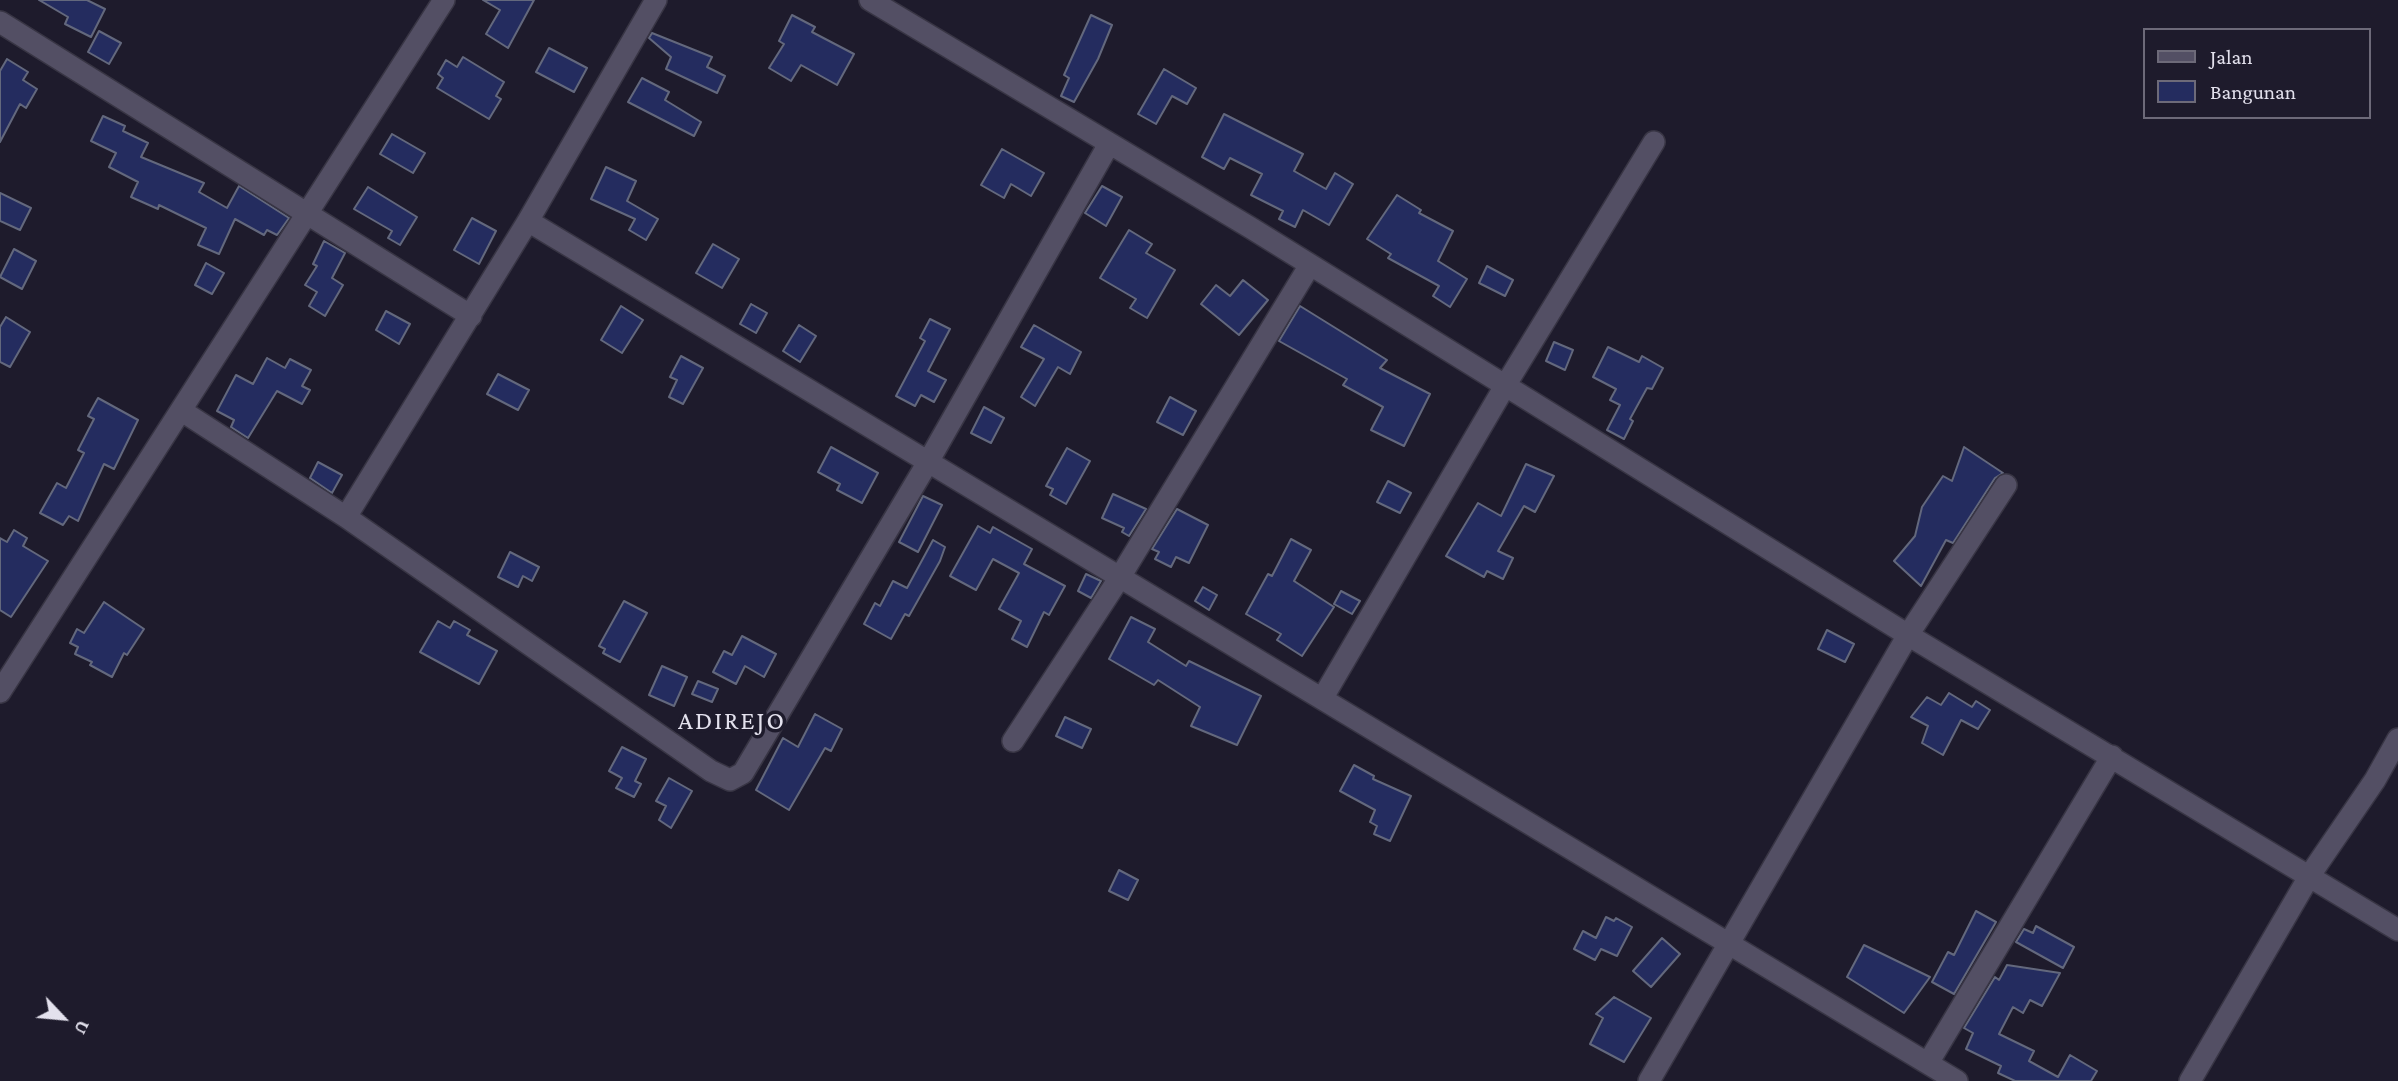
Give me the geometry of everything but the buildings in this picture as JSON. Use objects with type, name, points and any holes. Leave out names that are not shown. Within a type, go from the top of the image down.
[{"type":"street","points":[[0,692],[444,0]]},
{"type":"street","points":[[346,517],[528,222],[656,0]]},
{"type":"street","points":[[870,0],[1310,264],[1909,635],[2398,930]]},
{"type":"street","points":[[0,22],[471,316]]},
{"type":"street","points":[[1322,699],[1505,386],[1654,142]]},
{"type":"street","points":[[182,411],[346,517],[711,771],[730,780],[743,774],[928,462],[1109,144]]},
{"type":"street","points":[[528,222],[1957,1081]]},
{"type":"street","points":[[1013,741],[1120,577],[1310,264]]},
{"type":"street","points":[[1649,1081],[1909,635],[2006,485]]},
{"type":"street","points":[[2190,1081],[2310,875],[2375,780],[2398,739]]},
{"type":"street","points":[[1928,1063],[2112,756]]},
{"type":"district","name":"ADIREJO","points":[[732,721]]}]
